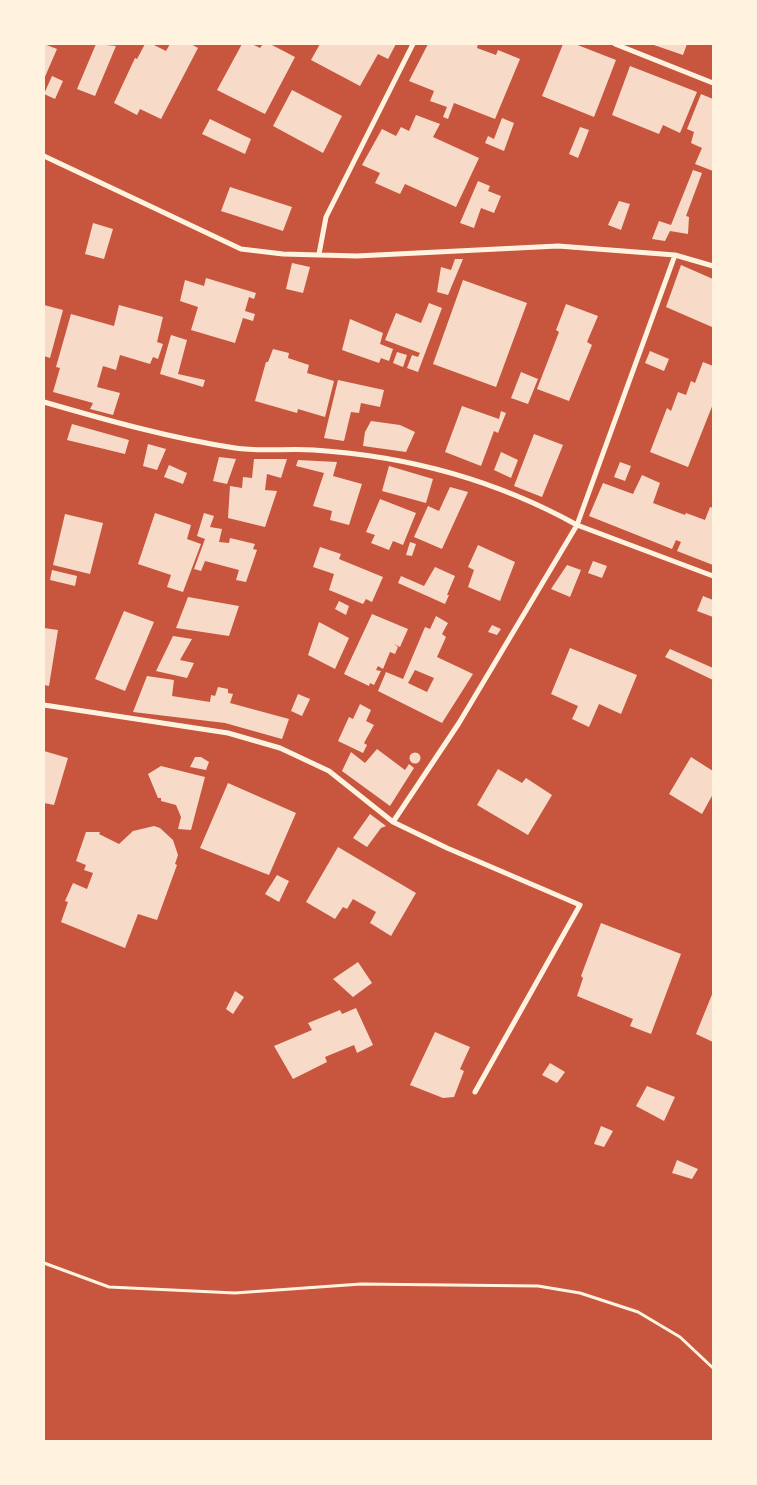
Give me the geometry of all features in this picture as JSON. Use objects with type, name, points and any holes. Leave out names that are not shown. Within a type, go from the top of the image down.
[{"type":"street","points":[[319,254],[326,217],[413,44]]},
{"type":"street","points":[[615,44],[713,83]]},
{"type":"street","points":[[44,156],[241,249],[283,254],[357,256],[558,246],[675,254],[713,266]]},
{"type":"street","points":[[393,822],[459,723],[577,525],[675,254]]},
{"type":"street","points":[[44,402],[116,423],[236,448],[314,450],[398,459],[470,478],[557,514],[577,525],[713,576]]},
{"type":"street","points":[[44,705],[228,733],[280,748],[329,771],[393,822],[447,848],[580,905],[474,1092]]},
{"type":"path","points":[[44,1263],[109,1287],[234,1293],[361,1284],[538,1286],[580,1293],[638,1312],[680,1337],[713,1368]]},
{"type":"building","points":[[44,44],[57,49],[44,79]]},
{"type":"building","points":[[96,44],[116,46],[95,96],[77,89]]},
{"type":"building","points":[[145,44],[152,44],[166,51],[170,44],[191,44],[198,48],[161,119],[140,109],[137,115],[114,103],[135,58],[137,59]]},
{"type":"building","points":[[242,44],[252,44],[260,48],[263,44],[270,44],[295,57],[265,114],[217,90]]},
{"type":"building","points":[[320,44],[396,44],[388,59],[378,54],[360,86],[311,60]]},
{"type":"building","points":[[428,44],[478,44],[477,48],[496,55],[498,50],[520,59],[495,119],[454,103],[448,119],[443,117],[447,107],[430,101],[434,91],[409,81]]},
{"type":"building","points":[[563,44],[575,44],[616,60],[594,117],[542,96]]},
{"type":"building","points":[[651,44],[687,44],[683,55]]},
{"type":"building","points":[[630,66],[697,92],[680,133],[663,125],[659,134],[612,115]]},
{"type":"building","points":[[52,76],[63,81],[55,99],[44,94]]},
{"type":"building","points":[[292,90],[342,116],[323,153],[273,126]]},
{"type":"building","points":[[701,94],[713,99],[713,171],[695,164],[702,148],[691,143],[694,132],[687,129]]},
{"type":"building","points":[[416,115],[440,124],[433,137],[479,158],[456,207],[405,184],[400,194],[375,183],[380,173],[362,165],[382,129],[396,136],[401,127],[409,131]]},
{"type":"building","points":[[502,118],[514,123],[504,151],[485,143],[488,136],[494,139]]},
{"type":"building","points":[[210,119],[251,139],[245,154],[202,134]]},
{"type":"building","points":[[580,127],[589,130],[578,158],[569,154]]},
{"type":"building","points":[[693,170],[702,173],[686,216],[689,217],[688,234],[670,231],[665,241],[652,239],[659,221],[671,225]]},
{"type":"building","points":[[478,181],[490,186],[488,191],[501,196],[494,213],[481,208],[474,228],[460,223]]},
{"type":"building","points":[[230,187],[292,207],[283,231],[221,211]]},
{"type":"building","points":[[619,201],[630,204],[621,230],[608,225]]},
{"type":"building","points":[[93,223],[113,229],[104,259],[85,254]]},
{"type":"building","points":[[455,259],[463,259],[448,295],[437,292],[441,267],[451,270]]},
{"type":"building","points":[[292,263],[310,267],[303,293],[286,289]]},
{"type":"building","points":[[681,265],[713,279],[712,327],[666,307]]},
{"type":"building","points":[[206,278],[256,293],[254,299],[249,297],[245,311],[255,314],[253,321],[243,318],[235,343],[191,330],[198,307],[180,301],[185,280],[204,286]]},
{"type":"building","points":[[463,280],[527,303],[496,387],[433,364]]},
{"type":"building","points":[[429,303],[442,308],[418,372],[407,368],[412,355],[418,357],[420,353],[385,340],[396,313],[421,323]]},
{"type":"building","points":[[566,304],[598,316],[587,342],[592,345],[569,401],[537,389],[559,332],[556,330]]},
{"type":"building","points":[[44,305],[63,310],[50,358],[44,356]]},
{"type":"building","points":[[119,305],[163,317],[157,342],[163,344],[158,359],[153,357],[150,364],[120,355],[116,370],[103,366],[97,387],[120,393],[113,415],[90,409],[93,403],[53,392],[60,368],[56,367],[71,314],[114,326]]},
{"type":"building","points":[[350,319],[383,333],[380,344],[393,349],[389,361],[381,358],[379,363],[342,350]]},
{"type":"building","points":[[171,335],[187,340],[178,374],[205,380],[203,387],[160,374]]},
{"type":"building","points":[[273,349],[289,353],[288,358],[309,365],[307,373],[334,381],[325,417],[298,409],[297,413],[255,401],[266,362],[268,362]]},
{"type":"building","points":[[650,351],[669,359],[664,371],[645,363]]},
{"type":"building","points":[[397,352],[407,355],[403,367],[393,363]]},
{"type":"building","points":[[703,362],[713,366],[713,404],[688,467],[650,452],[667,408],[671,411],[678,392],[686,395],[691,381],[695,383]]},
{"type":"building","points":[[521,372],[538,379],[528,404],[511,398]]},
{"type":"building","points":[[338,380],[384,390],[380,407],[361,403],[359,413],[351,412],[344,441],[324,438]]},
{"type":"building","points":[[462,406],[499,419],[501,411],[506,413],[498,433],[494,431],[481,466],[445,452]]},
{"type":"building","points":[[371,421],[400,425],[415,432],[406,452],[363,446],[365,432]]},
{"type":"building","points":[[72,424],[129,440],[125,454],[67,440]]},
{"type":"building","points":[[534,434],[563,445],[542,497],[514,486]]},
{"type":"building","points":[[148,444],[166,449],[157,470],[143,466]]},
{"type":"building","points":[[501,452],[518,460],[511,478],[494,470]]},
{"type":"building","points":[[219,457],[236,459],[227,484],[213,481]]},
{"type":"building","points":[[254,459],[287,459],[281,478],[267,474],[265,490],[277,491],[265,527],[228,518],[230,486],[242,488],[243,477],[252,478]]},
{"type":"building","points":[[298,460],[337,462],[333,476],[362,484],[349,525],[330,520],[332,511],[313,506],[324,473],[296,466]]},
{"type":"building","points":[[620,462],[631,466],[625,481],[614,477]]},
{"type":"building","points":[[169,465],[187,473],[183,484],[164,477]]},
{"type":"building","points":[[389,466],[433,479],[426,503],[382,491]]},
{"type":"building","points":[[642,475],[660,483],[653,503],[705,520],[710,507],[713,508],[713,565],[677,551],[681,542],[676,540],[672,549],[589,516],[603,483],[633,494]]},
{"type":"building","points":[[450,487],[468,492],[442,549],[414,537],[428,506],[439,511]]},
{"type":"building","points":[[380,499],[416,513],[403,545],[393,541],[389,550],[371,543],[375,535],[366,532]]},
{"type":"building","points":[[155,513],[191,525],[187,539],[201,544],[183,592],[167,587],[171,575],[138,564]]},
{"type":"building","points":[[204,513],[214,516],[210,527],[222,529],[219,542],[229,543],[230,538],[255,544],[253,549],[257,550],[246,582],[236,580],[239,570],[205,561],[201,571],[194,569],[205,539],[197,536]]},
{"type":"building","points":[[65,514],[103,523],[90,574],[53,565]]},
{"type":"building","points":[[410,542],[416,544],[412,556],[406,555]]},
{"type":"building","points":[[478,545],[515,562],[500,601],[468,587],[474,570],[468,567]]},
{"type":"building","points":[[320,547],[341,554],[339,559],[383,577],[372,602],[366,599],[363,604],[329,590],[334,574],[313,567]]},
{"type":"building","points":[[593,561],[607,566],[602,578],[588,573]]},
{"type":"building","points":[[567,565],[581,570],[570,597],[551,589]]},
{"type":"building","points":[[435,567],[455,576],[445,604],[398,583],[401,576],[424,586]]},
{"type":"building","points":[[52,570],[77,576],[75,586],[50,580]]},
{"type":"building","points":[[703,596],[713,600],[713,617],[697,611]]},
{"type":"building","points":[[188,597],[239,606],[229,636],[176,628]]},
{"type":"building","points":[[339,601],[349,606],[346,615],[335,609]]},
{"type":"building","points":[[124,611],[154,622],[125,691],[95,679]]},
{"type":"building","points":[[372,614],[408,629],[400,647],[394,644],[398,647],[395,654],[390,652],[383,669],[378,666],[376,670],[381,671],[374,685],[370,683],[369,686],[344,674]]},
{"type":"building","points":[[436,616],[448,623],[442,634],[446,637],[437,657],[473,674],[442,723],[378,691],[386,672],[403,679],[425,627],[430,629]],"holes":[[[415,670],[434,678],[427,692],[408,683]]]},
{"type":"building","points":[[319,622],[349,638],[335,669],[308,655]]},
{"type":"building","points":[[492,625],[501,629],[497,635],[488,632]]},
{"type":"building","points":[[44,628],[58,630],[49,686],[44,685]]},
{"type":"building","points":[[173,636],[192,639],[180,660],[194,663],[187,678],[156,671]]},
{"type":"building","points":[[570,648],[637,675],[621,714],[599,704],[589,727],[572,719],[578,706],[551,694]]},
{"type":"building","points":[[670,649],[713,668],[713,680],[665,657]]},
{"type":"building","points":[[147,676],[174,680],[172,696],[210,702],[211,695],[215,696],[218,687],[228,689],[228,693],[233,694],[230,703],[289,719],[282,739],[225,723],[133,712]]},
{"type":"building","points":[[298,694],[310,699],[302,716],[291,711]]},
{"type":"building","points":[[360,704],[371,710],[366,721],[374,725],[364,743],[367,745],[363,753],[338,741],[349,717],[353,719]]},
{"type":"building","points":[[377,749],[405,770],[409,764],[414,768],[390,806],[342,771],[351,752],[365,763]]},
{"type":"building","points":[[44,751],[68,758],[54,805],[44,803]]},
{"type":"building","points":[[415,752],[421,758],[415,764],[409,758]]},
{"type":"building","points":[[195,757],[201,757],[209,762],[206,770],[190,767]]},
{"type":"building","points":[[691,757],[713,771],[713,794],[702,814],[669,794]]},
{"type":"building","points":[[161,766],[205,777],[191,830],[178,829],[181,817],[176,805],[161,801],[161,798],[158,798],[148,774]]},
{"type":"building","points":[[498,769],[522,783],[526,778],[552,795],[528,835],[477,805]]},
{"type":"building","points":[[228,783],[296,813],[269,875],[200,848]]},
{"type":"building","points":[[370,814],[386,826],[381,828],[367,847],[353,838]]},
{"type":"building","points":[[154,826],[160,828],[173,840],[178,855],[175,864],[177,865],[157,920],[138,914],[125,948],[61,922],[68,902],[65,901],[73,883],[87,889],[93,873],[84,870],[86,865],[76,861],[86,832],[100,832],[99,834],[119,844],[133,831]]},
{"type":"building","points":[[338,847],[416,893],[391,936],[370,923],[376,912],[353,899],[347,909],[343,907],[335,919],[306,902]]},
{"type":"building","points":[[277,875],[289,881],[279,902],[265,894]]},
{"type":"building","points":[[601,923],[681,954],[651,1034],[630,1026],[633,1019],[577,996],[583,978],[581,976]]},
{"type":"building","points":[[358,962],[372,983],[353,997],[333,979]]},
{"type":"building","points":[[235,991],[244,997],[233,1014],[226,1009]]},
{"type":"building","points":[[713,992],[713,1042],[696,1034]]},
{"type":"building","points":[[356,1008],[373,1045],[357,1053],[354,1045],[325,1057],[327,1062],[293,1079],[274,1046],[312,1030],[308,1023],[340,1010],[342,1014]]},
{"type":"building","points":[[435,1032],[470,1047],[460,1069],[464,1071],[454,1097],[443,1098],[410,1085]]},
{"type":"building","points":[[550,1063],[565,1072],[557,1083],[542,1075]]},
{"type":"building","points":[[647,1086],[675,1097],[664,1121],[636,1106]]},
{"type":"building","points":[[601,1126],[613,1131],[604,1147],[594,1144]]},
{"type":"building","points":[[677,1160],[698,1169],[692,1179],[672,1173]]}]
